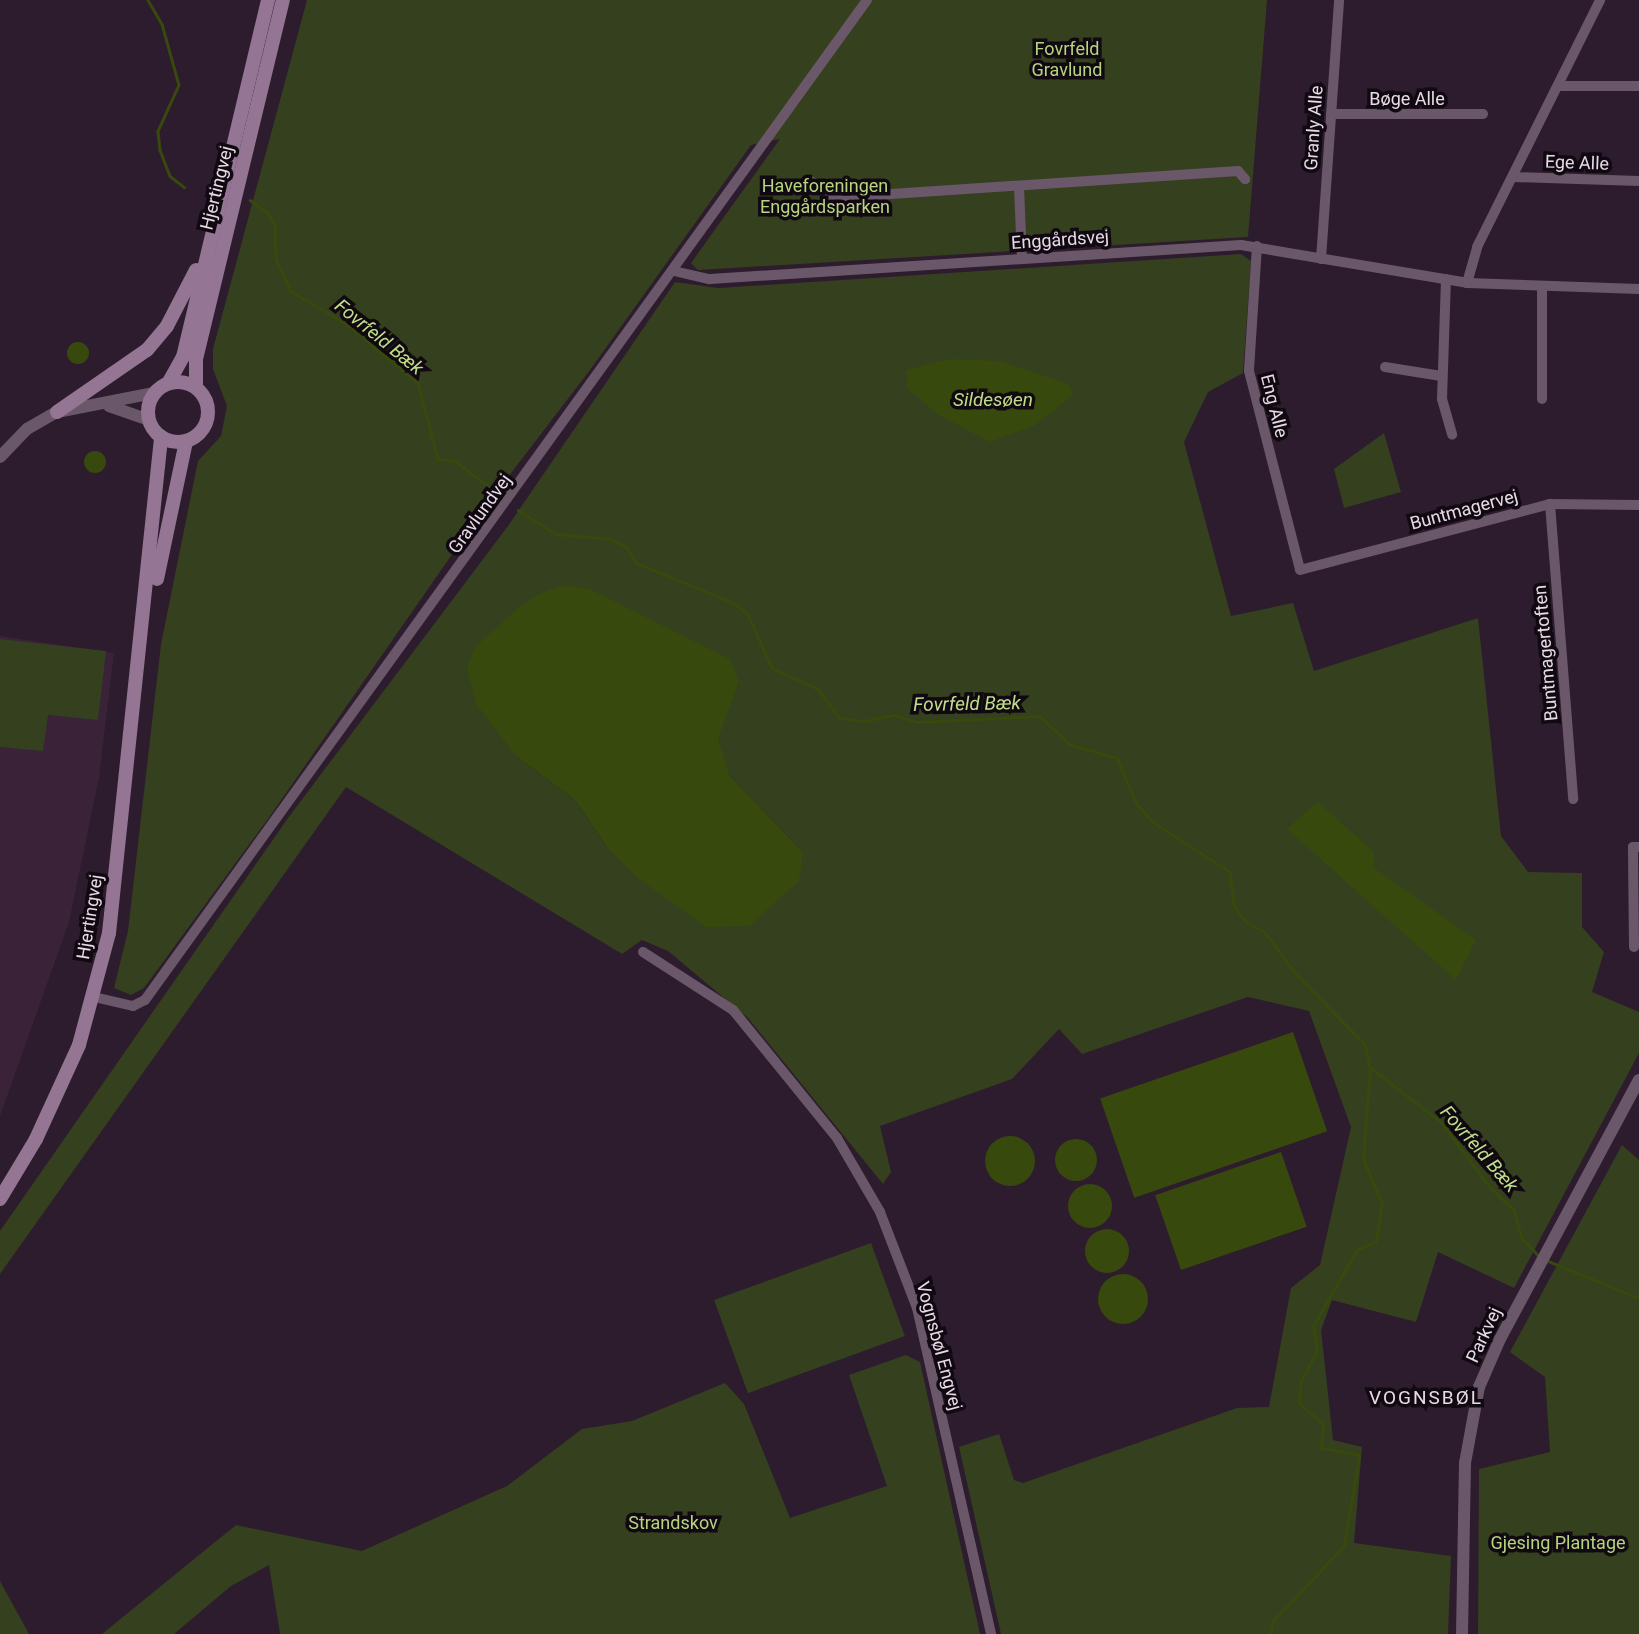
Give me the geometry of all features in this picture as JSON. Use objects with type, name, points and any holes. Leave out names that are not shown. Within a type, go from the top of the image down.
[{"type":"main road","name":"Hjertingvej","points":[[169,382],[183,357],[268,0]]},
{"type":"main road","name":"Hjertingvej","points":[[196,387],[196,359],[283,0]]},
{"type":"main road","points":[[57,412],[120,373],[167,327],[192,281],[227,168]]},
{"type":"main road","points":[[169,382],[196,387],[209,412],[202,430],[186,441],[161,437],[149,420],[154,393],[169,382]]},
{"type":"main road","name":"Hjertingvej","points":[[0,1199],[55,1098],[94,997],[114,903],[146,621],[161,437]]},
{"type":"main road","name":"Hjertingvej","points":[[146,621],[171,526],[186,441]]},
{"type":"street","name":"Gravlundvej","points":[[94,997],[133,1006],[145,1000],[674,271],[867,0]]},
{"type":"street","name":"Granly Alle","points":[[1321,259],[1339,0]]},
{"type":"street","name":"Ege Alle","points":[[1466,283],[1477,247],[1600,0]]},
{"type":"street","points":[[1558,86],[1639,86]]},
{"type":"street","name":"Bøge Alle","points":[[1331,114],[1482,114]]},
{"type":"street","points":[[809,180],[831,195],[846,197],[1238,171],[1245,180]]},
{"type":"street","name":"Ege Alle","points":[[1513,177],[1639,181]]},
{"type":"street","points":[[1019,187],[1022,258]]},
{"type":"street","name":"Enggårdsvej","points":[[674,271],[710,279],[1241,245],[1466,283],[1639,289]]},
{"type":"street","name":"Eng Alle","points":[[1257,246],[1249,371],[1300,570]]},
{"type":"street","points":[[1446,279],[1441,376],[1451,435]]},
{"type":"street","points":[[1542,286],[1542,400]]},
{"type":"street","points":[[1385,367],[1441,376]]},
{"type":"street","points":[[0,457],[27,429],[57,412],[154,393]]},
{"type":"street","points":[[101,405],[149,420]]},
{"type":"street","name":"Buntmagervej","points":[[1300,570],[1550,504],[1639,505]]},
{"type":"street","name":"Buntmagertoften","points":[[1550,504],[1573,799]]},
{"type":"street","points":[[1634,947],[1633,847],[1639,847]]},
{"type":"street","name":"Vognsbøl Engvej","points":[[643,952],[733,1010],[837,1138],[880,1212],[917,1308],[991,1634]]},
{"type":"street","name":"Parkvej","points":[[1462,1634],[1465,1463],[1470,1424],[1484,1375],[1639,1080]]},
{"type":"shaded area","points":[[0,636],[114,653],[99,777],[69,922],[0,1116]]},
{"type":"green space","points":[[307,0],[1267,0],[1248,237],[698,270],[691,263],[780,139],[751,145],[590,370],[485,507],[268,819],[144,988],[131,995],[114,988],[128,931],[161,644],[198,461],[221,436],[227,406],[213,369],[213,349]]},
{"type":"green space","points":[[1241,254],[1251,261],[1243,373],[1208,392],[1184,442],[1231,616],[1293,603],[1314,671],[1478,618],[1501,836],[1528,872],[1582,873],[1582,927],[1604,952],[1592,992],[1639,1012],[1639,1053],[1514,1288],[1438,1252],[1416,1322],[1332,1300],[1321,1330],[1333,1440],[1362,1447],[1354,1543],[1451,1556],[1448,1634],[1001,1634],[959,1447],[999,1434],[1014,1480],[1023,1483],[1237,1408],[1269,1407],[1291,1288],[1320,1265],[1351,1127],[1309,1011],[1248,997],[1082,1054],[1059,1029],[1012,1079],[880,1126],[891,1172],[883,1184],[748,1018],[668,951],[642,940],[622,954],[346,787],[0,1274],[0,1231],[288,818],[508,526],[675,282],[718,288]],"holes":[[[739,682],[717,739],[730,776],[803,852],[607,847],[575,800],[517,757]]]},
{"type":"green space","points":[[1384,433],[1401,492],[1344,508],[1334,469]]},
{"type":"green space","points":[[0,639],[106,651],[98,720],[48,715],[43,751],[0,747]]},
{"type":"green space","name":"Gjesing Plantage","points":[[1622,1145],[1639,1160],[1639,1634],[1478,1634],[1479,1469],[1550,1452],[1545,1377],[1510,1352]]},
{"type":"green space","points":[[871,1243],[905,1336],[748,1393],[714,1300]]},
{"type":"green space","name":"Strandskov","points":[[906,1355],[920,1362],[980,1634],[280,1634],[269,1565],[231,1586],[174,1634],[102,1634],[236,1525],[362,1551],[507,1486],[582,1429],[632,1421],[725,1383],[744,1404],[790,1518],[887,1486],[849,1375]]},
{"type":"green space","points":[[0,1581],[29,1634],[0,1634]]},
{"type":"water","points":[[78,342],[86,345],[89,353],[86,361],[78,364],[70,361],[67,353],[70,345]]},
{"type":"water","name":"Sildesøen","points":[[949,359],[1000,361],[1068,384],[1073,395],[1034,426],[990,442],[937,414],[907,388],[907,370]]},
{"type":"water","points":[[95,451],[103,454],[106,462],[103,470],[95,473],[87,470],[84,462],[87,454]]},
{"type":"water","points":[[566,585],[590,589],[730,659],[739,682],[718,739],[730,776],[803,852],[799,881],[749,926],[706,927],[638,878],[607,847],[575,800],[517,757],[476,704],[467,668],[475,647],[522,605],[541,593]]},
{"type":"water","points":[[1318,802],[1374,852],[1374,868],[1476,940],[1456,980],[1287,829]]},
{"type":"water","points":[[1293,1032],[1327,1131],[1134,1198],[1100,1098]]},
{"type":"water","points":[[1010,1136],[1028,1143],[1035,1161],[1028,1179],[1010,1186],[992,1179],[985,1161],[992,1143]]},
{"type":"water","points":[[1076,1139],[1091,1145],[1097,1160],[1091,1175],[1076,1181],[1061,1175],[1055,1160],[1061,1145]]},
{"type":"water","points":[[1281,1152],[1307,1227],[1181,1270],[1155,1195]]},
{"type":"water","points":[[1090,1184],[1105,1191],[1112,1206],[1105,1221],[1090,1228],[1075,1221],[1068,1206],[1075,1191]]},
{"type":"water","points":[[1107,1229],[1122,1236],[1129,1251],[1122,1266],[1107,1273],[1092,1266],[1085,1251],[1092,1236]]},
{"type":"water","points":[[1123,1274],[1141,1281],[1148,1299],[1141,1317],[1123,1324],[1105,1317],[1098,1299],[1105,1281]]},
{"type":"waterway","name":"Fovrfeld Bæk","points":[[148,0],[162,24],[179,85],[158,131],[160,150],[170,176],[184,187]]},
{"type":"waterway","name":"Fovrfeld Bæk","points":[[250,200],[268,213],[275,226],[276,259],[291,291],[348,325],[418,383],[438,459],[455,461],[494,490]]},
{"type":"waterway","name":"Fovrfeld Bæk","points":[[518,510],[556,534],[611,539],[627,547],[636,563],[734,603],[748,614],[772,668],[818,689],[840,718],[864,721],[895,715],[916,722],[1040,716],[1069,744],[1117,758],[1137,804],[1153,822],[1230,872],[1234,906],[1246,922],[1265,932],[1296,974],[1365,1044],[1370,1067],[1441,1122],[1490,1187],[1514,1210],[1522,1238],[1539,1256]]},
{"type":"waterway","points":[[1270,1634],[1273,1621],[1344,1546],[1359,1455],[1321,1448],[1323,1424],[1299,1404],[1300,1383],[1317,1351],[1313,1326],[1357,1250],[1376,1241],[1382,1204],[1363,1159],[1370,1068]]},
{"type":"waterway","points":[[1548,1261],[1639,1298]]},
{"type":"district","name":"VOGNSBØL","points":[[1426,1398]]},
{"type":"park label","name":"Fovrfeld Gravlund","points":[[1067,60]]},
{"type":"park label","name":"Haveforeningen Enggårdsparken","points":[[825,197]]}]
